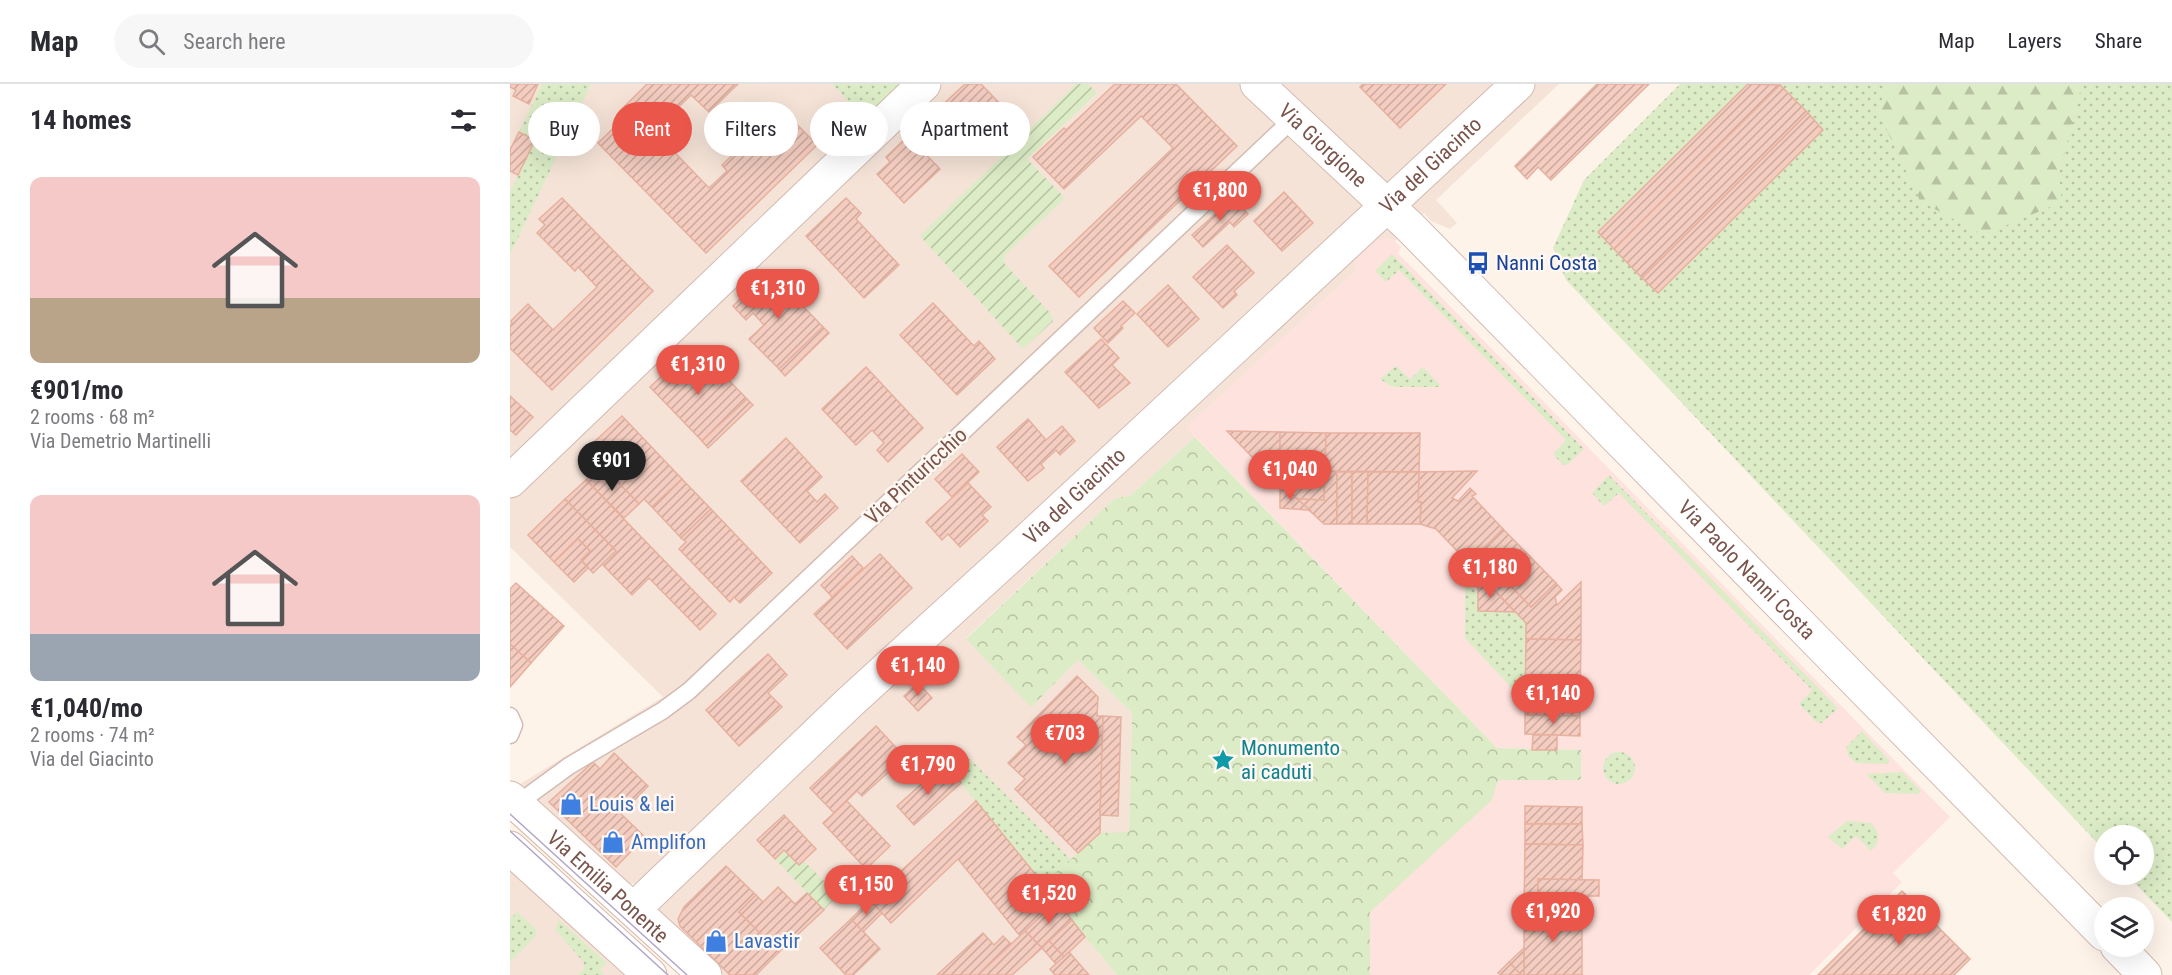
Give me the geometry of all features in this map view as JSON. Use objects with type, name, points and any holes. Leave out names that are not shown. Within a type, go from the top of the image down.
[{"type":"street","points":[[510,481],[924,84]]},
{"type":"street","name":"Via Giorgione","points":[[1257,84],[1388,206]]},
{"type":"street","name":"Via del Giacinto","points":[[634,909],[902,654],[1518,84]]},
{"type":"street","name":"Via Paolo Nanni Costa","points":[[1388,206],[1621,439],[2094,924]]},
{"type":"street","name":"Via Emilia Ponente","points":[[514,801],[705,975]]},
{"type":"street","name":"Via Emilia Ponente","points":[[510,848],[650,975]]},
{"type":"street","points":[[2128,957],[2145,975]]},
{"type":"lane","name":"Via Pinturicchio","points":[[514,801],[662,711],[689,691],[1293,119]]},
{"type":"lane","points":[[510,716],[514,725],[510,735]]},
{"type":"shaded area","points":[[510,84],[1559,84],[1436,200],[1457,223],[1450,229],[1431,221],[1424,213],[1395,241],[1386,238],[1356,258],[1354,272],[1187,427],[1195,437],[1131,495],[1114,499],[966,638],[1031,706],[1078,660],[1132,713],[1129,833],[1100,833],[1043,884],[1117,975],[724,975],[658,913],[633,883],[630,885],[520,784],[663,697],[510,547]]},
{"type":"shaded area","points":[[1386,238],[1395,241],[1401,247],[1398,253],[1950,817],[1893,873],[1902,882],[1809,975],[1370,975],[1369,912],[1498,780],[1580,780],[1580,750],[1497,748],[1186,427],[1354,272],[1355,258],[1372,242]]},
{"type":"shaded area","points":[[510,866],[630,975],[510,975]]},
{"type":"green space","points":[[542,84],[591,84],[582,102],[533,102]]},
{"type":"green space","points":[[832,84],[904,84],[886,102],[850,102]]},
{"type":"green space","points":[[1076,84],[1088,84],[1097,93],[1027,159],[1065,198],[1004,256],[1005,264],[1051,314],[1053,321],[1023,349],[920,236],[1002,156],[1030,156],[1030,129]]},
{"type":"green space","points":[[1680,84],[2172,84],[2172,922],[2154,903],[2154,897],[2148,897],[2137,885],[2154,885],[2154,825],[2094,825],[2094,839],[1566,280],[1553,248],[1584,180]]},
{"type":"green space","points":[[1890,84],[2082,84],[2059,174],[2062,202],[1983,235],[1920,201],[1877,109]]},
{"type":"green space","points":[[528,113],[528,136],[519,132]]},
{"type":"green space","points":[[528,155],[557,156],[510,255],[510,192]]},
{"type":"green space","points":[[1392,254],[1584,449],[1567,465],[1562,464],[1553,454],[1566,440],[1399,270],[1386,282],[1375,271]]},
{"type":"green space","points":[[1396,366],[1410,379],[1423,367],[1440,385],[1438,387],[1398,387],[1391,386],[1380,379]]},
{"type":"green space","points":[[1195,437],[1497,748],[1581,750],[1581,780],[1498,780],[1492,800],[1370,912],[1370,975],[1117,975],[1043,884],[1100,833],[1129,832],[1132,713],[1078,660],[1031,707],[966,639],[1114,499],[1131,495]]},
{"type":"green space","points":[[1609,475],[1838,708],[1822,723],[1816,722],[1799,704],[1812,690],[1619,493],[1604,506],[1592,493]]},
{"type":"green space","points":[[1465,582],[1478,593],[1478,611],[1515,612],[1526,623],[1525,702],[1465,638]]},
{"type":"green space","points":[[1862,731],[1890,761],[1887,764],[1856,763],[1848,755],[1846,747]]},
{"type":"green space","points":[[1619,752],[1630,757],[1635,768],[1630,779],[1619,784],[1608,779],[1603,768],[1608,757]]},
{"type":"green space","points":[[954,755],[971,760],[1097,886],[1097,951],[943,761]]},
{"type":"green space","points":[[1902,772],[1921,791],[1918,794],[1885,793],[1866,774]]},
{"type":"green space","points":[[1847,821],[1871,823],[1878,834],[1878,841],[1871,851],[1856,836],[1842,849],[1828,837]]},
{"type":"green space","points":[[784,850],[798,865],[804,861],[838,895],[824,910],[775,859]]},
{"type":"green space","points":[[517,912],[536,929],[536,936],[510,962],[510,919]]},
{"type":"green space","points":[[559,920],[607,963],[600,970],[604,975],[578,975],[584,969],[584,963],[555,929]]},
{"type":"building","points":[[510,84],[538,84],[528,104],[513,96],[516,90],[510,87]]},
{"type":"building","points":[[647,84],[738,84],[719,102],[704,102],[704,107],[691,95],[684,102],[629,102]]},
{"type":"building","points":[[965,84],[981,84],[998,102],[946,102]]},
{"type":"building","points":[[1115,84],[1176,84],[1237,146],[1079,297],[1049,266],[1173,148],[1141,116],[1064,189],[1033,157]]},
{"type":"building","points":[[1363,84],[1446,84],[1400,128],[1360,87]]},
{"type":"building","points":[[1597,84],[1649,84],[1551,180],[1538,167],[1527,179],[1515,166]]},
{"type":"building","points":[[1748,84],[1780,85],[1614,249],[1598,232]]},
{"type":"building","points":[[1780,85],[1808,113],[1642,278],[1614,249]]},
{"type":"building","points":[[1808,113],[1823,130],[1658,293],[1642,278]]},
{"type":"building","points":[[798,125],[810,138],[810,152],[706,253],[600,145],[600,141],[612,129],[612,156],[678,156],[709,188],[727,171],[722,165],[731,156],[798,156]]},
{"type":"building","points":[[519,132],[528,136],[528,154],[518,175],[510,171],[510,150]]},
{"type":"building","points":[[900,144],[900,156],[927,156],[940,169],[904,203],[877,174],[890,162],[886,157]]},
{"type":"building","points":[[1284,192],[1313,223],[1282,251],[1254,221]]},
{"type":"building","points":[[562,198],[653,291],[552,390],[510,348],[510,326],[511,321],[528,304],[553,330],[597,287],[578,267],[575,271],[537,233],[545,225],[539,219]]},
{"type":"building","points":[[846,198],[861,213],[856,219],[899,265],[864,298],[806,236]]},
{"type":"building","points":[[1233,198],[1248,214],[1234,227],[1230,222],[1203,247],[1192,235]]},
{"type":"building","points":[[1227,245],[1254,273],[1234,291],[1237,295],[1223,308],[1193,277]]},
{"type":"building","points":[[769,271],[823,327],[779,369],[749,339],[764,325],[753,313],[746,320],[733,306]]},
{"type":"building","points":[[1168,285],[1199,319],[1168,347],[1137,314]]},
{"type":"building","points":[[1123,301],[1135,313],[1108,343],[1094,328]]},
{"type":"building","points":[[933,303],[974,346],[979,341],[995,359],[957,395],[900,335]]},
{"type":"building","points":[[823,327],[829,333],[785,376],[779,369]]},
{"type":"building","points":[[1101,339],[1119,358],[1112,365],[1130,383],[1099,408],[1065,372]]},
{"type":"building","points":[[686,353],[709,377],[718,369],[747,399],[702,441],[650,387]]},
{"type":"building","points":[[866,367],[923,428],[888,462],[877,450],[884,443],[872,430],[856,445],[822,409]]},
{"type":"building","points":[[510,396],[533,417],[516,435],[510,430]]},
{"type":"building","points":[[747,399],[753,405],[708,448],[702,441]]},
{"type":"building","points":[[622,416],[682,479],[652,507],[644,499],[639,504],[593,457],[600,451],[593,443]]},
{"type":"building","points":[[1028,419],[1046,440],[1062,426],[1075,441],[1060,455],[1056,450],[1041,464],[1044,468],[1028,481],[997,447]]},
{"type":"building","points":[[1227,431],[1280,432],[1280,486]]},
{"type":"building","points":[[1280,432],[1326,433],[1324,500],[1297,499],[1280,486]]},
{"type":"building","points":[[1326,433],[1420,433],[1419,472],[1325,471]]},
{"type":"building","points":[[786,438],[822,477],[807,491],[817,502],[825,494],[838,508],[800,543],[741,481]]},
{"type":"building","points":[[962,454],[979,472],[952,497],[935,479]]},
{"type":"building","points":[[601,465],[639,504],[624,518],[586,480]]},
{"type":"building","points":[[1325,471],[1337,472],[1337,524],[1324,524],[1297,499],[1324,500]]},
{"type":"building","points":[[1477,471],[1452,498],[1458,501],[1470,488],[1476,494],[1472,496],[1503,529],[1479,553],[1531,607],[1556,583],[1562,590],[1555,597],[1557,605],[1581,582],[1581,640],[1526,639],[1526,623],[1436,529],[1420,524],[1419,472]]},
{"type":"building","points":[[1337,472],[1352,472],[1352,524],[1337,524]]},
{"type":"building","points":[[1352,472],[1368,472],[1367,524],[1352,524]]},
{"type":"building","points":[[1368,472],[1419,472],[1420,524],[1367,524]]},
{"type":"building","points":[[682,479],[711,509],[681,538],[652,507]]},
{"type":"building","points":[[586,480],[716,614],[700,630],[649,578],[632,595],[602,564],[616,551],[565,499]]},
{"type":"building","points":[[968,483],[991,507],[982,515],[988,521],[960,547],[948,534],[942,540],[926,522]]},
{"type":"building","points":[[1280,486],[1283,487],[1310,510],[1280,508]]},
{"type":"building","points":[[565,499],[616,551],[593,573],[581,560],[590,551],[578,539],[554,562],[528,535]]},
{"type":"building","points":[[711,509],[772,573],[740,603],[734,597],[730,602],[679,549],[686,542],[681,538]]},
{"type":"building","points":[[1503,529],[1556,583],[1531,607],[1479,553]]},
{"type":"building","points":[[578,539],[590,551],[581,560],[588,568],[574,582],[554,562]]},
{"type":"building","points":[[880,554],[912,588],[847,649],[814,614]]},
{"type":"building","points":[[852,556],[863,568],[832,597],[821,585]]},
{"type":"building","points":[[1478,574],[1515,612],[1478,611]]},
{"type":"building","points":[[516,583],[564,626],[531,663],[510,644],[510,589]]},
{"type":"building","points":[[1526,639],[1581,640],[1580,703],[1525,702]]},
{"type":"building","points":[[510,644],[531,663],[510,687]]},
{"type":"building","points":[[768,654],[787,675],[768,693],[782,707],[739,746],[706,710]]},
{"type":"building","points":[[1077,676],[1098,697],[1097,716],[1103,716],[1100,833],[1078,853],[1015,789],[1025,779],[1008,763],[1026,745],[1017,737]]},
{"type":"building","points":[[918,683],[932,698],[918,711],[904,696]]},
{"type":"building","points":[[1525,702],[1580,703],[1580,716],[1525,715]]},
{"type":"building","points":[[1525,715],[1580,716],[1580,736],[1525,734]]},
{"type":"building","points":[[1103,716],[1121,717],[1118,816],[1100,815]]},
{"type":"building","points":[[876,726],[905,757],[862,796],[857,791],[834,813],[810,788]]},
{"type":"building","points":[[1533,735],[1557,735],[1557,750],[1532,750]]},
{"type":"building","points":[[614,753],[648,786],[621,814],[645,837],[616,867],[549,802],[593,762],[600,769]]},
{"type":"building","points":[[949,769],[961,783],[914,825],[897,806],[936,771],[940,777]]},
{"type":"building","points":[[847,801],[890,846],[866,869],[823,823]]},
{"type":"building","points":[[976,801],[1057,901],[1020,936],[958,859],[891,923],[870,900]]},
{"type":"building","points":[[1525,806],[1582,807],[1582,824],[1525,824]]},
{"type":"building","points":[[784,815],[816,849],[799,865],[784,850],[775,859],[757,840]]},
{"type":"building","points":[[1525,824],[1582,824],[1583,845],[1525,844]]},
{"type":"building","points":[[1525,844],[1583,845],[1582,880],[1538,879],[1537,911],[1524,911]]},
{"type":"building","points":[[726,866],[756,895],[739,912],[779,952],[756,975],[730,975],[680,926],[678,919],[684,907]]},
{"type":"building","points":[[1538,879],[1599,880],[1599,896],[1588,896],[1588,914],[1538,913]]},
{"type":"building","points":[[778,887],[795,904],[807,893],[824,910],[779,952],[739,912],[756,895],[763,902]]},
{"type":"building","points":[[1902,891],[1970,959],[1954,975],[1818,975]]},
{"type":"building","points":[[870,900],[882,913],[863,932],[851,919]]},
{"type":"building","points":[[1057,901],[1072,920],[1042,948],[1025,931]]},
{"type":"building","points":[[1524,911],[1582,913],[1582,975],[1524,975]]},
{"type":"building","points":[[851,919],[880,949],[853,975],[846,975],[820,948]]},
{"type":"building","points":[[1072,920],[1085,937],[1064,957],[1049,941]]},
{"type":"building","points":[[1025,931],[1042,948],[1012,975],[978,975]]},
{"type":"building","points":[[983,933],[994,945],[1003,936],[1011,944],[978,975],[937,975]]},
{"type":"building","points":[[1049,941],[1064,957],[1056,964],[1042,948]]},
{"type":"building","points":[[1524,948],[1524,975],[1521,975],[1509,962]]},
{"type":"building","points":[[1069,952],[1089,975],[1055,975],[1050,969]]},
{"type":"building","points":[[1509,962],[1521,975],[1498,973]]},
{"type":"tram line","points":[[510,814],[687,975]]},
{"type":"tram line","points":[[510,831],[668,975]]},
{"type":"place","name":"Nanni Costa","points":[[1478,263]]},
{"type":"place","name":"Monumento ai caduti","points":[[1223,760]]},
{"type":"place","name":"Louis & lei","points":[[571,804]]},
{"type":"place","name":"Amplifon","points":[[613,842]]},
{"type":"place","name":"Lavastir","points":[[716,941]]}]
